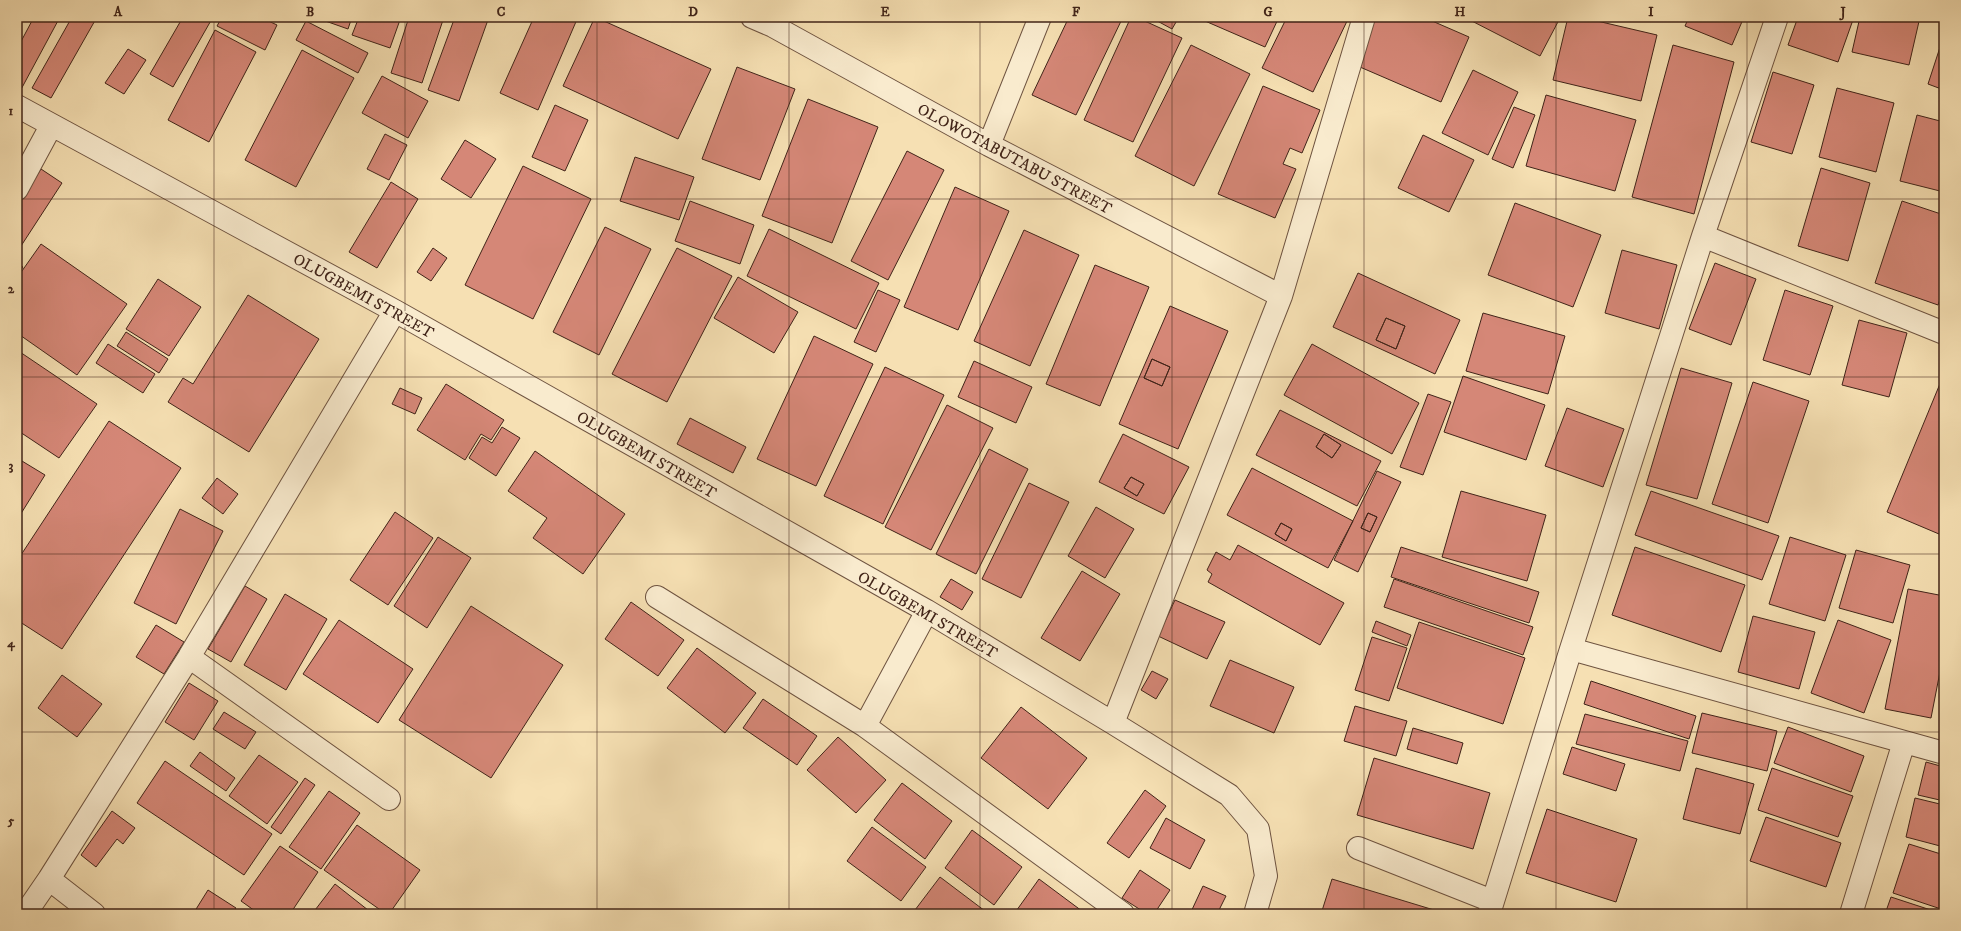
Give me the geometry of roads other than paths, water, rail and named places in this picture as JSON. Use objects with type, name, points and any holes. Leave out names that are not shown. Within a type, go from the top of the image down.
[{"type":"street","name":"OLOWOTABUTABU STREET","points":[[752,17],[773,26],[988,145],[1281,296]]},
{"type":"street","points":[[988,145],[1040,17]]},
{"type":"street","points":[[1114,723],[1281,296],[1364,17]]},
{"type":"street","points":[[1358,848],[1490,908],[1571,649],[1704,236],[1777,17]]},
{"type":"street","name":"OLUGBEMI STREET","points":[[17,106],[51,126],[395,311],[927,611],[1114,723],[1229,795],[1258,829],[1266,876],[1255,914]]},
{"type":"street","points":[[17,189],[51,126]]},
{"type":"street","points":[[1704,236],[1944,333]]},
{"type":"street","points":[[25,914],[49,879],[188,657],[395,311]]},
{"type":"street","points":[[656,597],[865,726],[1123,914]]},
{"type":"street","points":[[865,726],[927,611]]},
{"type":"street","points":[[1571,649],[1944,753]]},
{"type":"street","points":[[188,657],[389,799]]},
{"type":"street","points":[[1851,914],[1904,742]]},
{"type":"street","points":[[49,879],[94,914]]}]
